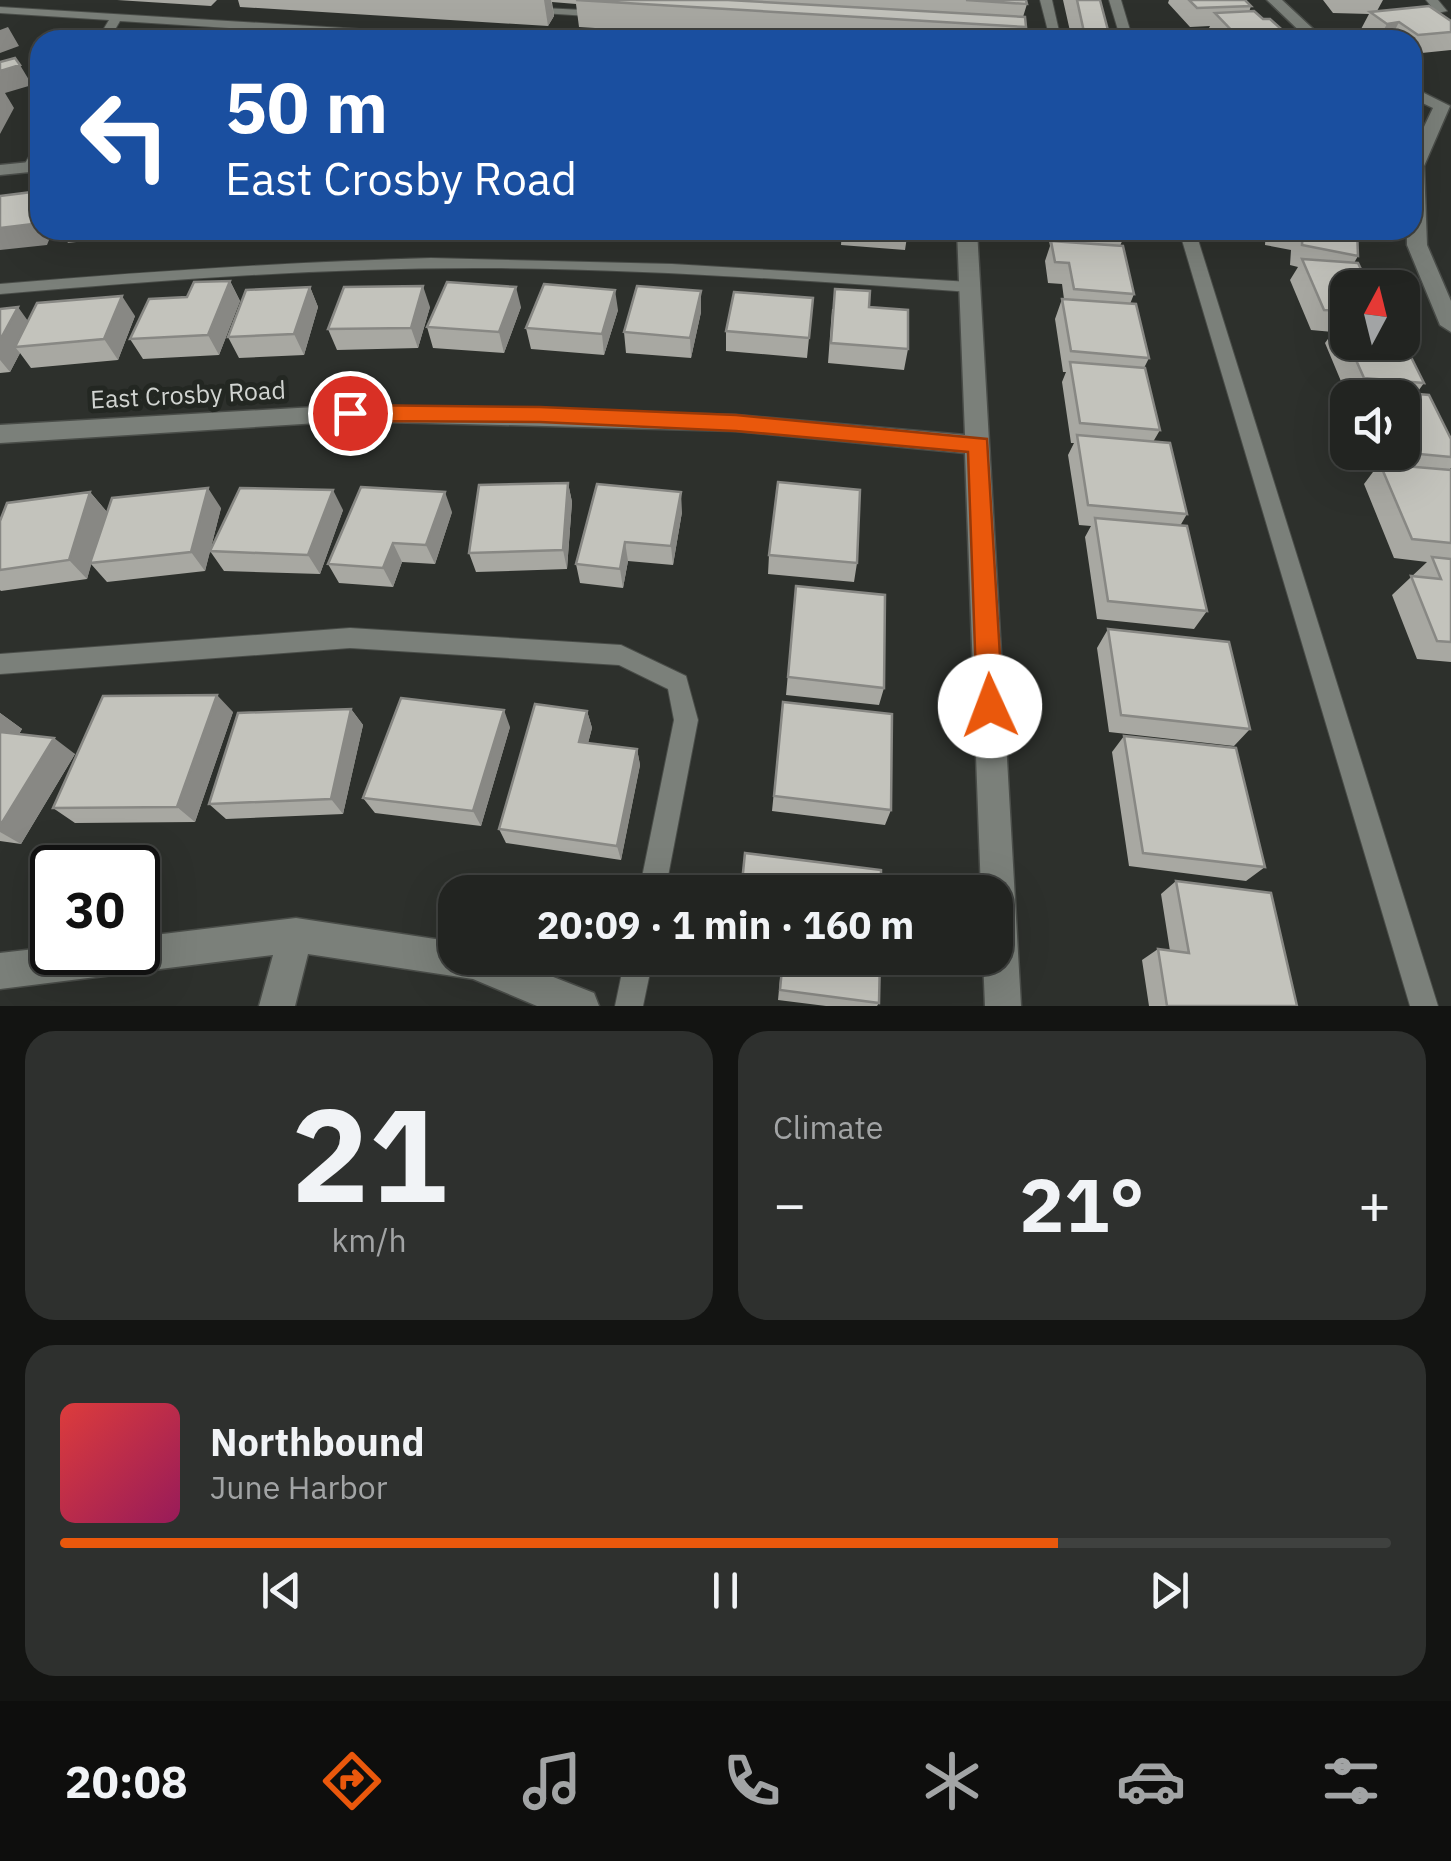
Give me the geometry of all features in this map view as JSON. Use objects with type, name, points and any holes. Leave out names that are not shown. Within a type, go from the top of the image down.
[{"type":"street","points":[[1274,0],[1307,30]]},
{"type":"street","points":[[1422,95],[1447,103],[1422,152]]},
{"type":"street","points":[[0,170],[30,167]]},
{"type":"street","points":[[968,240],[1003,1006]]},
{"type":"street","points":[[1417,240],[1451,325]]},
{"type":"street","name":"East Crosby Road","points":[[0,434],[350,413],[540,414],[736,423],[979,444]]},
{"type":"street","points":[[0,971],[296,935],[472,962],[581,1006]]},
{"type":"street","points":[[277,1006],[296,935]]},
{"type":"lane","points":[[1046,0],[1054,30]]},
{"type":"lane","points":[[1115,0],[1125,30]]},
{"type":"lane","points":[[1432,0],[1440,12]]},
{"type":"lane","points":[[516,8],[611,14]]},
{"type":"lane","points":[[0,10],[318,30]]},
{"type":"lane","points":[[109,30],[117,17]]},
{"type":"lane","points":[[1190,240],[1424,1006]]},
{"type":"lane","points":[[0,289],[293,268],[490,264],[641,267],[970,287]]},
{"type":"lane","points":[[0,664],[350,638],[620,655],[678,683],[686,720],[655,875]]},
{"type":"lane","points":[[629,1006],[635,975]]},
{"type":"building","points":[[576,0],[728,0],[1025,17],[1026,27]]},
{"type":"building","points":[[966,0],[1026,0],[1027,4]]},
{"type":"building","points":[[1077,0],[1100,0],[1108,30],[1084,30]]},
{"type":"building","points":[[1189,0],[1245,0],[1251,6],[1197,8]]},
{"type":"building","points":[[1429,6],[1451,21],[1451,32],[1422,35],[1422,30],[1411,30],[1399,22],[1387,24],[1370,12]]},
{"type":"building","points":[[1254,11],[1282,30],[1231,30],[1215,13]]},
{"type":"building","points":[[15,58],[20,65],[0,71],[0,62]]},
{"type":"building","points":[[30,192],[30,224],[0,228],[0,196]]},
{"type":"building","points":[[1302,240],[1357,240],[1358,256],[1302,245]]},
{"type":"building","points":[[1051,241],[1123,246],[1134,294],[1074,289],[1069,263],[1055,262]]},
{"type":"building","points":[[1302,259],[1358,263],[1361,270],[1330,270],[1330,310],[1324,310]]},
{"type":"building","points":[[230,281],[208,335],[130,339],[149,299],[187,297],[194,282]]},
{"type":"building","points":[[447,282],[516,287],[499,332],[427,327]]},
{"type":"building","points":[[544,284],[615,290],[602,334],[526,328]]},
{"type":"building","points":[[423,286],[411,328],[328,329],[344,287]]},
{"type":"building","points":[[637,286],[701,291],[690,338],[624,332]]},
{"type":"building","points":[[310,287],[294,334],[228,337],[246,290]]},
{"type":"building","points":[[835,289],[870,291],[869,307],[908,310],[908,349],[831,343]]},
{"type":"building","points":[[734,292],[813,298],[809,338],[726,331]]},
{"type":"building","points":[[122,296],[104,339],[15,347],[37,303]]},
{"type":"building","points":[[1062,299],[1136,304],[1149,358],[1071,351]]},
{"type":"building","points":[[18,307],[0,340],[0,309]]},
{"type":"building","points":[[1356,360],[1412,360],[1424,383],[1420,380],[1364,378]]},
{"type":"building","points":[[1070,362],[1145,368],[1160,430],[1080,423]]},
{"type":"building","points":[[1420,394],[1429,395],[1451,439],[1451,457],[1420,454]]},
{"type":"building","points":[[1077,435],[1170,443],[1187,514],[1088,505]]},
{"type":"building","points":[[1383,470],[1451,470],[1451,543],[1412,539]]},
{"type":"building","points":[[778,482],[860,490],[857,563],[769,555]]},
{"type":"building","points":[[568,483],[563,550],[469,553],[479,485]]},
{"type":"building","points":[[597,484],[681,492],[671,546],[625,542],[620,569],[576,564]]},
{"type":"building","points":[[361,487],[445,492],[426,545],[393,543],[383,568],[328,564]]},
{"type":"building","points":[[208,488],[191,552],[90,563],[112,498]]},
{"type":"building","points":[[240,488],[333,490],[308,555],[210,551]]},
{"type":"building","points":[[90,492],[69,560],[0,570],[0,521],[7,503]]},
{"type":"building","points":[[1095,518],[1187,526],[1207,611],[1108,601]]},
{"type":"building","points":[[1432,557],[1451,559],[1451,642],[1437,641],[1411,576],[1441,579]]},
{"type":"building","points":[[796,586],[885,595],[884,688],[788,677]]},
{"type":"building","points":[[1108,629],[1229,642],[1250,729],[1121,715]]},
{"type":"building","points":[[217,695],[177,807],[53,808],[103,696]]},
{"type":"building","points":[[401,698],[504,710],[473,811],[363,798]]},
{"type":"building","points":[[783,702],[892,714],[891,810],[774,796]]},
{"type":"building","points":[[535,704],[587,711],[579,742],[637,749],[617,846],[499,829]]},
{"type":"building","points":[[351,709],[331,799],[209,804],[238,713]]},
{"type":"building","points":[[0,732],[54,738],[0,826]]},
{"type":"building","points":[[1124,736],[1236,748],[1265,867],[1143,853]]},
{"type":"building","points":[[745,853],[881,870],[881,875],[743,875]]},
{"type":"building","points":[[1176,881],[1271,893],[1297,1006],[1167,1006],[1158,949],[1189,953]]},
{"type":"building","points":[[781,975],[880,975],[879,1003],[780,990]]},
{"type":"route","points":[[350,413],[540,414],[736,423],[979,444],[990,706]]}]
